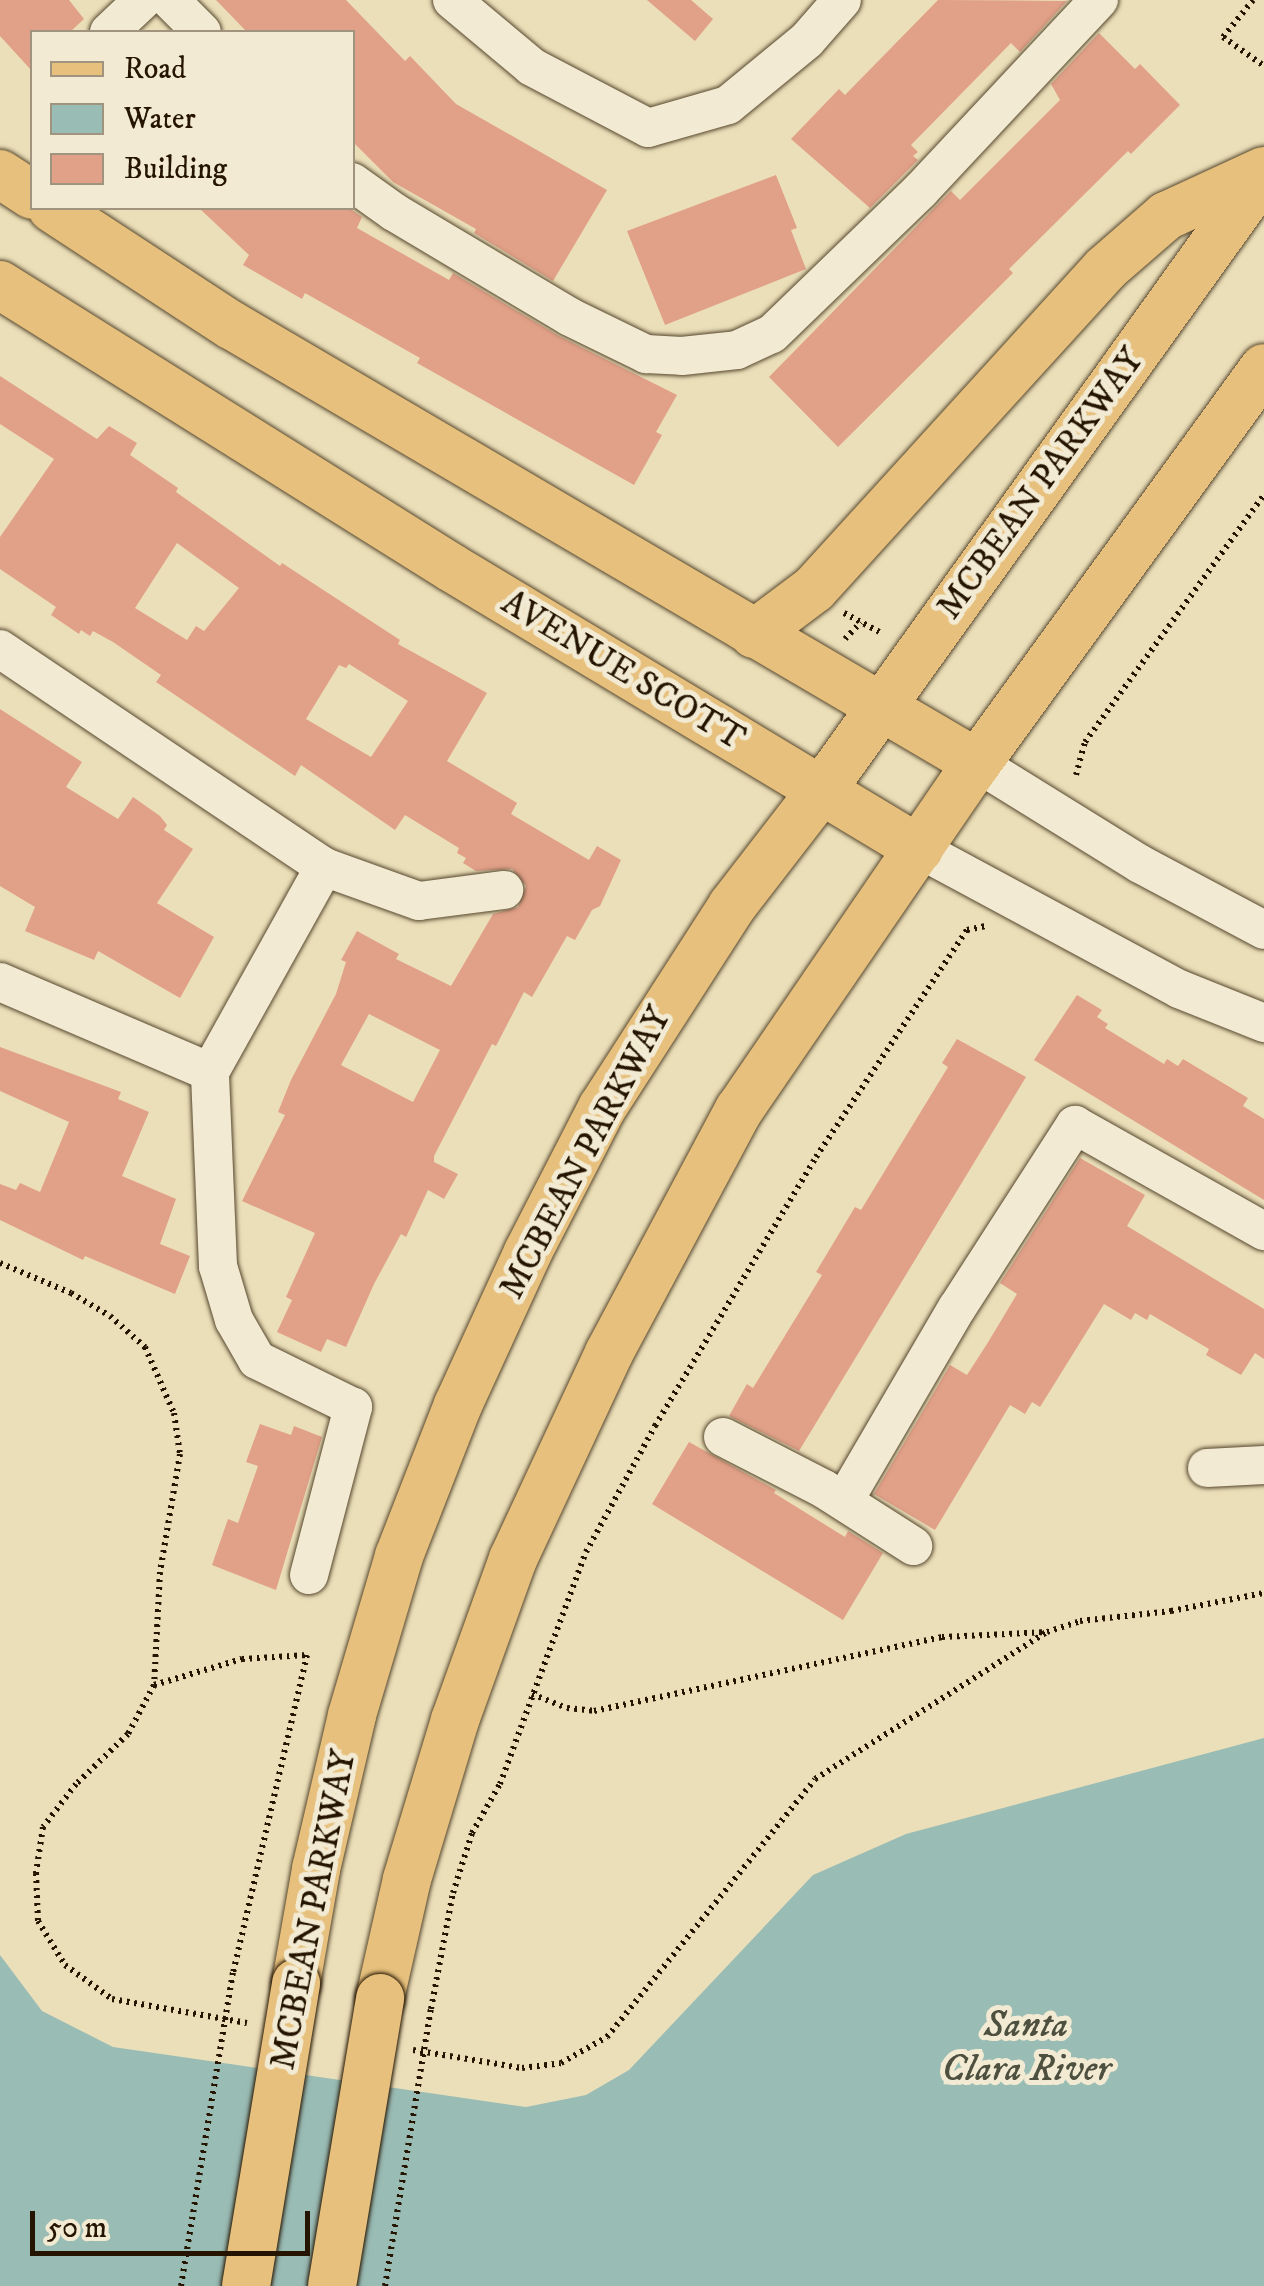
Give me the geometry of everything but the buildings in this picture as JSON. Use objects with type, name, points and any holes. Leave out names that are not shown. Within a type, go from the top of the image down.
[{"type":"main road","points":[[754,634],[814,588],[1105,270],[1166,216],[1264,172]]},
{"type":"main road","name":"MCBEAN PARKWAY","points":[[246,2286],[316,1869],[352,1715],[399,1556],[458,1405],[528,1252],[602,1108],[732,906],[821,791],[1264,172]]},
{"type":"main road","points":[[0,174],[30,194]]},
{"type":"main road","points":[[55,210],[231,324],[977,763]]},
{"type":"main road","name":"AVENUE SCOTT","points":[[0,286],[435,558],[919,849]]},
{"type":"main road","points":[[332,2286],[380,1998],[407,1878],[455,1720],[513,1560],[601,1370],[739,1110],[977,763],[1264,368]]},
{"type":"street","points":[[111,30],[143,0]]},
{"type":"street","points":[[170,0],[200,30]]},
{"type":"street","points":[[452,0],[532,67],[648,128],[728,105],[807,40],[842,0]]},
{"type":"street","points":[[355,184],[570,316],[646,354],[682,356],[737,350],[772,334],[932,178],[1099,0]]},
{"type":"street","points":[[0,649],[324,867],[419,901],[504,890]]},
{"type":"street","points":[[977,763],[1140,864],[1264,930]]},
{"type":"street","name":"AVENUE SCOTT","points":[[919,849],[1179,989],[1264,1023]]},
{"type":"street","points":[[309,1575],[353,1407],[258,1360],[234,1320],[218,1266],[210,1072],[324,867]]},
{"type":"street","points":[[0,982],[210,1072]]},
{"type":"street","points":[[844,1501],[957,1308],[1075,1125],[1264,1231]]},
{"type":"street","points":[[723,1438],[844,1501],[912,1546]]},
{"type":"street","points":[[1207,1468],[1264,1465]]},
{"type":"path","points":[[1253,0],[1223,36],[1264,66]]},
{"type":"path","points":[[1076,775],[1084,742],[1264,495]]},
{"type":"path","points":[[844,640],[861,622],[879,632]]},
{"type":"path","points":[[385,2286],[452,1894],[472,1833],[500,1784],[586,1552],[655,1426],[816,1157],[967,930]]},
{"type":"path","points":[[0,1263],[70,1293],[110,1316],[144,1347],[160,1374],[174,1413],[180,1454],[160,1572],[160,1654],[154,1685],[128,1734],[76,1784],[43,1826],[36,1873],[38,1921],[65,1965],[112,1999],[267,2026]]},
{"type":"path","points":[[404,2048],[522,2068],[562,2062],[607,2036],[814,1780],[1046,1632],[1080,1621],[1171,1611],[1264,1592]]},
{"type":"path","points":[[532,1694],[567,1708],[594,1711],[942,1637],[1046,1632]]},
{"type":"path","points":[[154,1685],[242,1658],[307,1655],[233,1972],[182,2286]]},
{"type":"water","name":"Santa Clara River","points":[[1264,1738],[1264,2286],[0,2286],[0,1955],[42,2011],[113,2047],[526,2107],[586,2095],[629,2070],[813,1875],[906,1834]]}]
